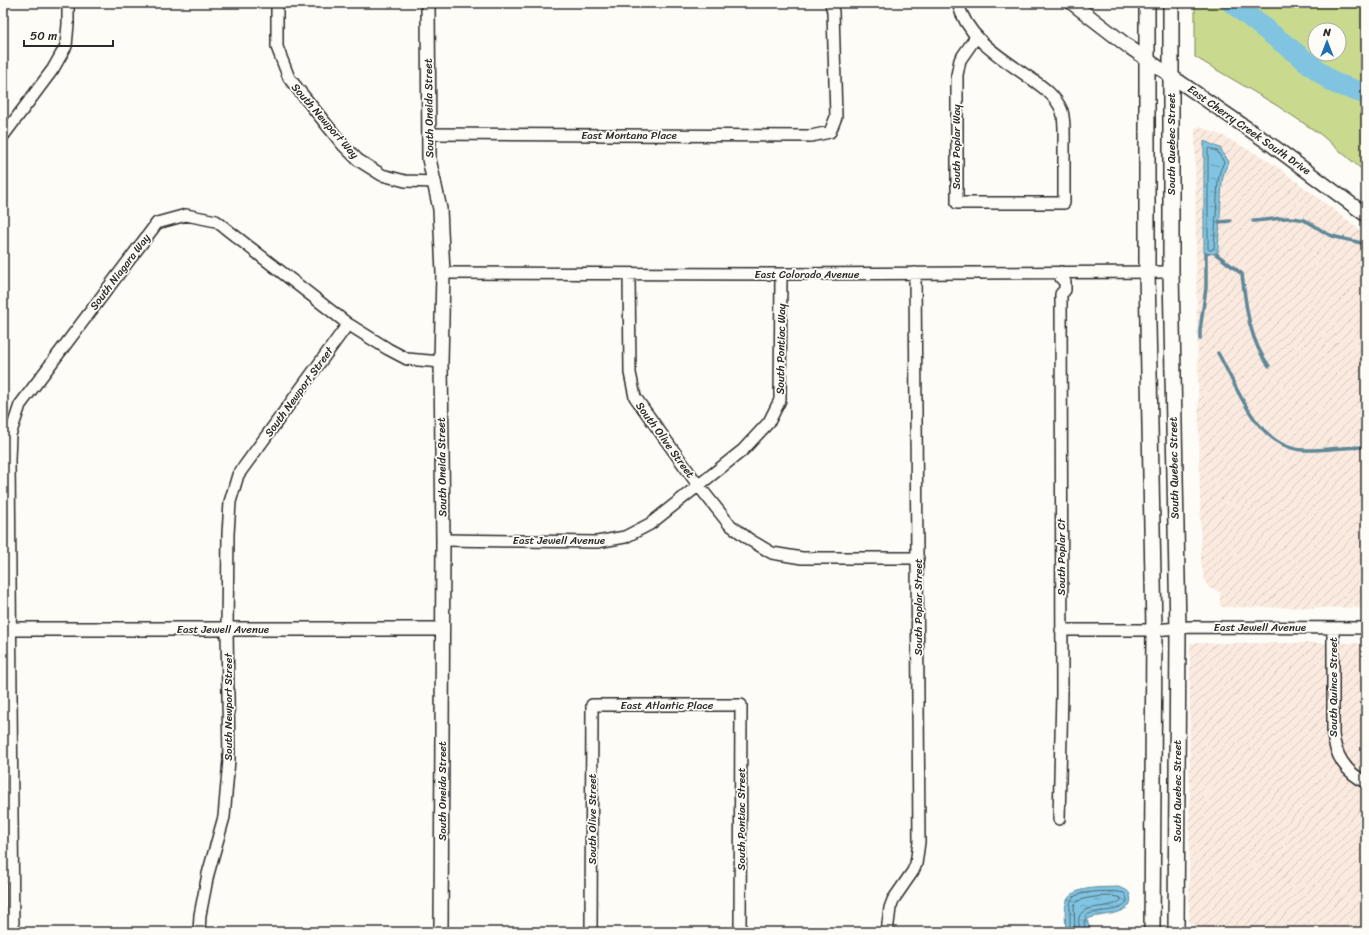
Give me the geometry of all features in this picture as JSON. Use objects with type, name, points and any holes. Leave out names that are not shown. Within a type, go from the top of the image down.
[{"type":"main road","name":"South Quebec Street","points":[[1171,3],[1171,272],[1178,629],[1176,932]]},
{"type":"main road","name":"South Quebec Street","points":[[1147,8],[1147,272],[1154,630],[1152,932]]},
{"type":"street","points":[[3,136],[53,69],[66,46],[68,3]]},
{"type":"street","name":"South Newport Way","points":[[277,3],[277,47],[288,78],[343,145],[358,160],[382,175],[405,181],[435,182]]},
{"type":"street","name":"South Oneida Street","points":[[428,3],[429,159],[440,209],[443,273],[441,362],[443,540],[441,932]]},
{"type":"street","name":"East Montana Place","points":[[428,134],[811,136],[830,132],[836,117],[833,12],[831,3]]},
{"type":"street","points":[[958,3],[964,21],[976,36]]},
{"type":"street","name":"East Cherry Creek South Drive","points":[[1072,3],[1098,24],[1291,159],[1366,215]]},
{"type":"street","name":"South Poplar Way","points":[[976,36],[1006,61],[1049,92],[1061,109],[1064,133],[1064,203],[957,203],[958,66],[962,57],[976,36]]},
{"type":"street","name":"South Niagara Way","points":[[13,932],[7,629],[10,435],[20,405],[157,223],[186,215],[216,221],[348,324],[388,349],[407,359],[441,362]]},
{"type":"street","name":"East Colorado Avenue","points":[[443,273],[915,273],[1061,275],[1171,272]]},
{"type":"street","name":"South Poplar Street","points":[[887,932],[888,918],[893,900],[913,871],[916,864],[919,842],[915,273]]},
{"type":"street","name":"South Olive Street","points":[[629,274],[630,373],[635,397],[698,485]]},
{"type":"street","name":"South Pontiac Way","points":[[698,485],[743,450],[769,422],[780,400],[781,274]]},
{"type":"street","name":"South Poplar Ct","points":[[1059,819],[1062,630],[1061,294],[1065,290],[1065,282],[1061,275]]},
{"type":"street","name":"South Newport Street","points":[[199,932],[200,915],[208,874],[224,817],[229,760],[227,630],[230,502],[238,476],[348,324]]},
{"type":"street","points":[[698,485],[729,524],[772,554],[802,558],[918,558]]},
{"type":"street","name":"East Jewell Avenue","points":[[443,540],[598,542],[625,538],[650,524],[698,485]]},
{"type":"street","name":"East Jewell Avenue","points":[[1062,630],[1154,630],[1190,627],[1366,628]]},
{"type":"street","name":"South Quince Street","points":[[1333,628],[1333,734],[1335,747],[1341,760],[1350,771],[1366,782]]},
{"type":"street","name":"East Jewell Avenue","points":[[7,629],[442,629]]},
{"type":"street","name":"South Olive Street","points":[[592,705],[592,932]]},
{"type":"street","name":"East Atlantic Place","points":[[592,705],[741,705]]},
{"type":"street","name":"South Pontiac Street","points":[[740,932],[741,705]]},
{"type":"shaded area","points":[[1199,126],[1223,136],[1276,166],[1366,234],[1366,608],[1220,607],[1220,592],[1209,588],[1204,579],[1201,561],[1196,255],[1195,129]]},
{"type":"shaded area","points":[[1190,643],[1366,643],[1366,932],[1194,932],[1194,924],[1189,924]]},
{"type":"green space","points":[[1195,3],[1366,3],[1366,173],[1320,134],[1276,105],[1195,57]]},
{"type":"water","points":[[1204,141],[1220,148],[1229,162],[1224,172],[1222,182],[1218,253],[1215,254],[1204,253]]},
{"type":"water","points":[[1118,887],[1128,892],[1130,895],[1128,907],[1122,911],[1088,919],[1088,924],[1094,929],[1119,932],[1066,932],[1066,904],[1068,898],[1073,893],[1088,889]]},
{"type":"waterway","points":[[1232,3],[1334,83],[1366,94]]},
{"type":"waterway","points":[[1253,221],[1280,218],[1300,219],[1310,223],[1329,235],[1366,245]]},
{"type":"waterway","points":[[1219,222],[1230,221]]},
{"type":"waterway","points":[[1200,339],[1206,288],[1206,254]]},
{"type":"waterway","points":[[1216,254],[1242,274],[1247,310],[1253,334],[1262,356],[1269,366]]},
{"type":"waterway","points":[[1218,353],[1250,412],[1260,426],[1272,438],[1286,446],[1302,450],[1363,447]]}]
